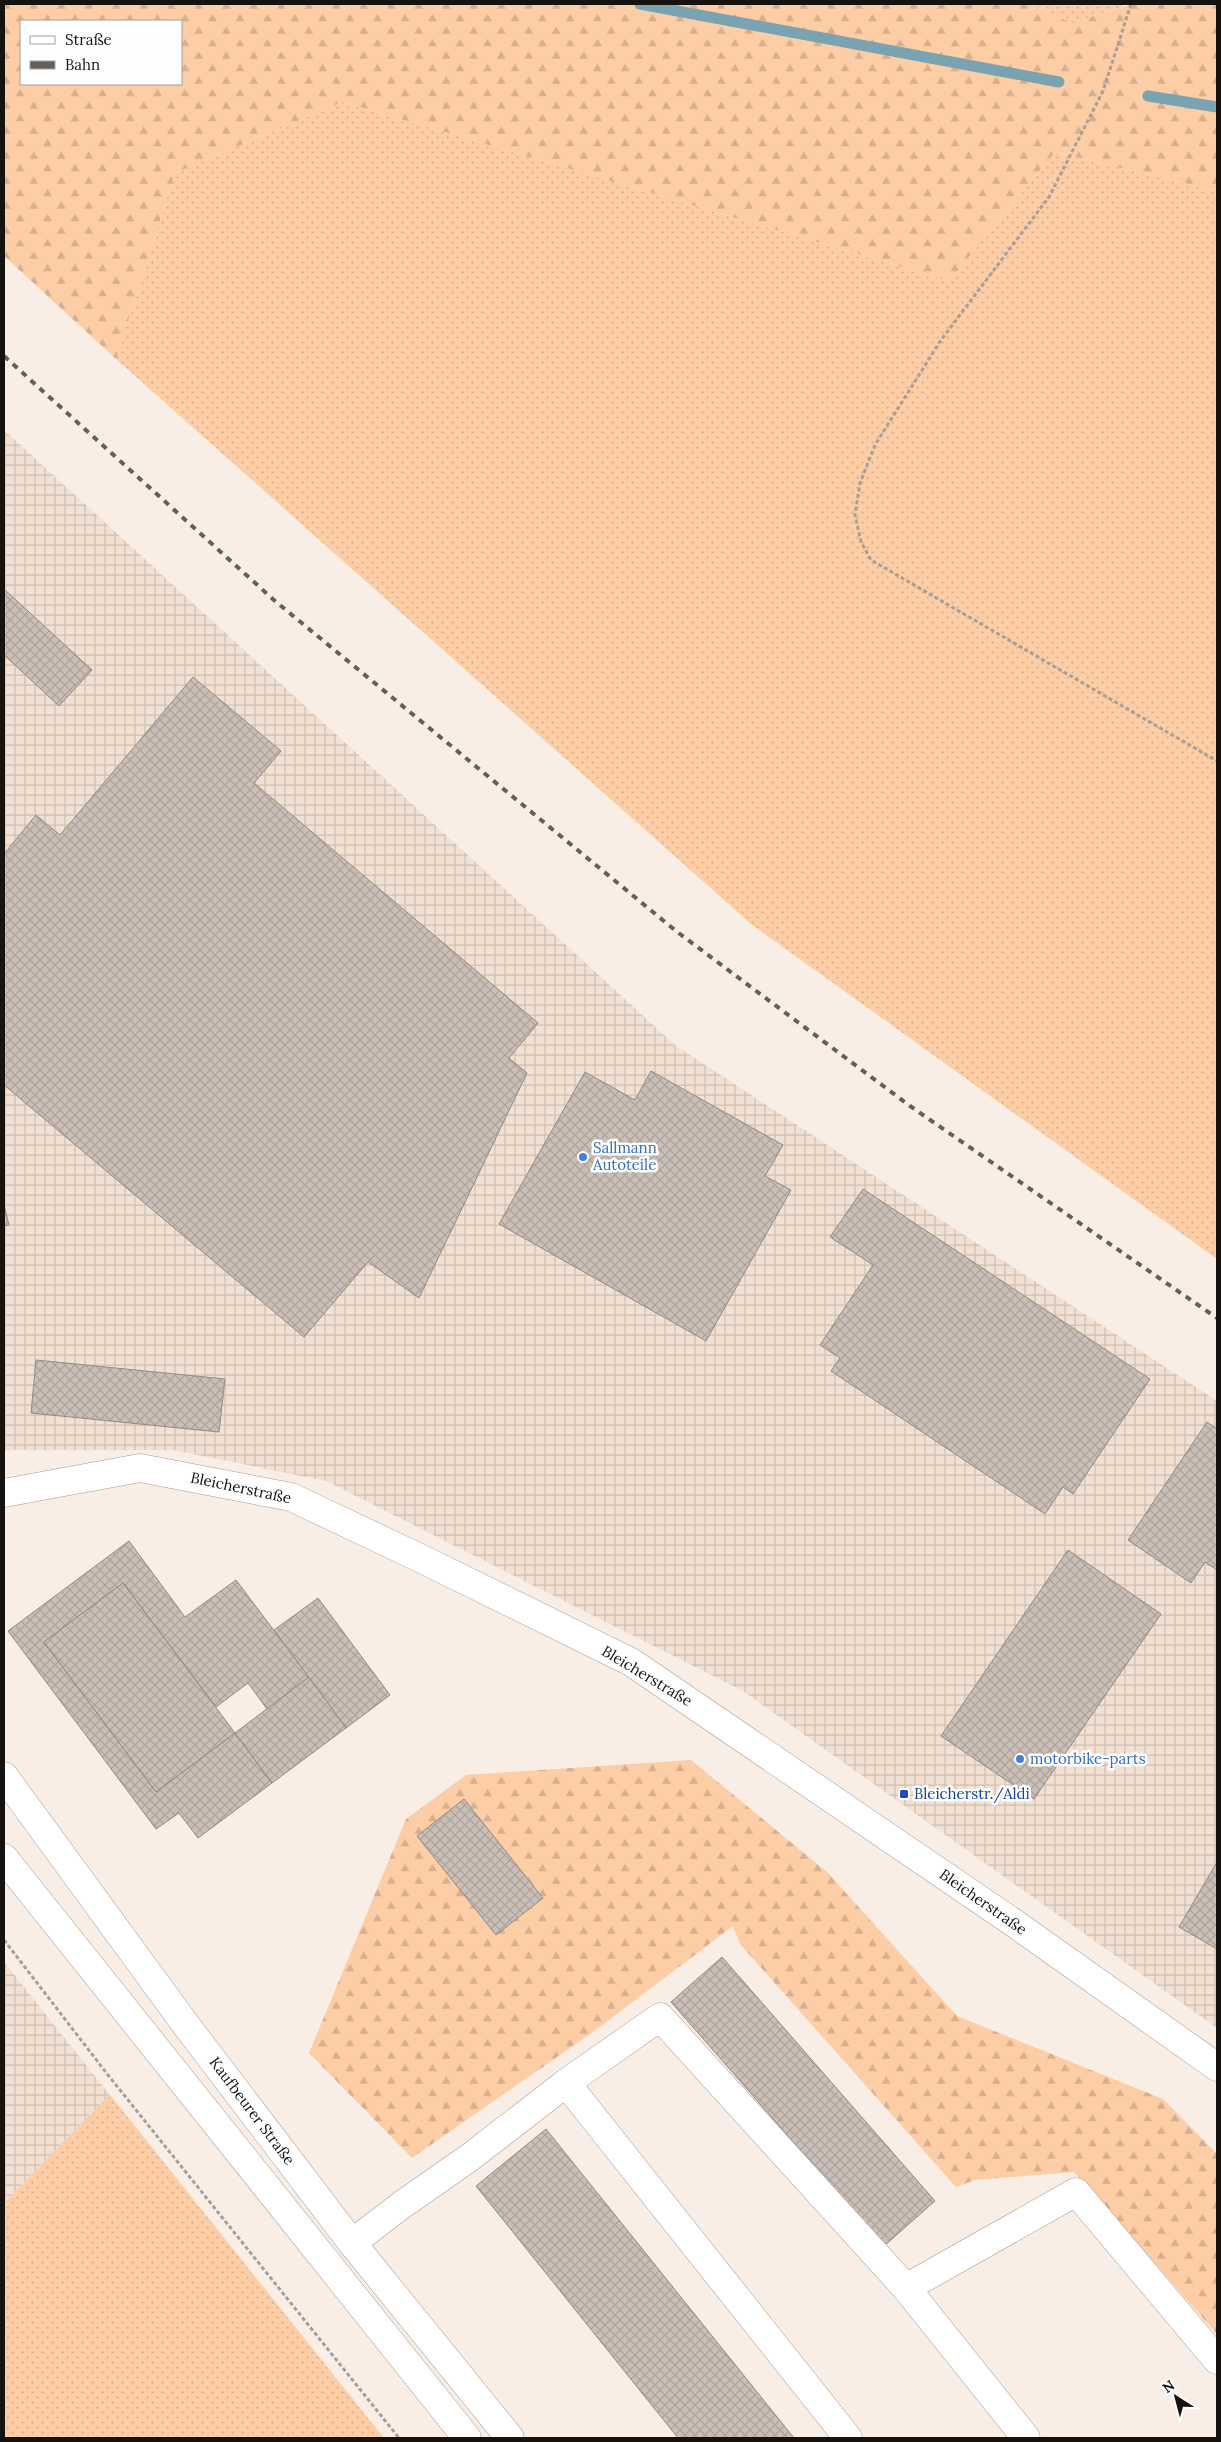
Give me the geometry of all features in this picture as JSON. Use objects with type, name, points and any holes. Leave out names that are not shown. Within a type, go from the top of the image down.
[{"type":"main road","name":"Bleicherstraße","points":[[4,1493],[140,1468],[291,1497],[420,1558],[631,1662],[998,1912],[1217,2067]]},
{"type":"main road","name":"Kaufbeurer Straße","points":[[4,1776],[186,2025],[352,2243],[510,2438]]},
{"type":"main road","points":[[4,1858],[467,2438]]},
{"type":"main road","points":[[352,2243],[403,2204],[469,2158],[566,2083],[660,2017],[906,2288],[1026,2438]]},
{"type":"main road","points":[[566,2083],[848,2438]]},
{"type":"main road","points":[[906,2288],[1076,2192],[1217,2360]]},
{"type":"path","points":[[1131,4],[1103,91],[1049,197],[941,340],[875,444],[860,483],[856,515],[861,542],[871,560],[1217,761]]},
{"type":"path","points":[[4,1940],[108,2075],[399,2438]]},
{"type":"shaded area","points":[[4,430],[675,1045],[1217,1401],[1217,2028],[743,1691],[326,1481],[173,1450],[4,1450]]},
{"type":"shaded area","points":[[4,1962],[110,2095],[4,2203]]},
{"type":"green space","points":[[4,4],[1030,4],[1072,23],[1132,4],[1217,4],[1217,191],[1055,152],[949,281],[343,102],[175,173],[116,359],[4,256]]},
{"type":"green space","points":[[1030,4],[1123,4],[1122,7],[1072,23]]},
{"type":"green space","points":[[343,102],[949,281],[1055,152],[1217,191],[1217,1259],[751,924],[116,359],[175,173]]},
{"type":"green space","points":[[691,1760],[827,1872],[957,2016],[1163,2099],[1217,2154],[1217,2334],[1074,2172],[975,2180],[956,2187],[740,1944],[733,1926],[593,2032],[412,2158],[309,2053],[406,1819],[466,1775]]},
{"type":"green space","points":[[110,2095],[384,2438],[4,2438],[4,2203]]},
{"type":"building","points":[[4,589],[92,670],[59,706],[4,655]]},
{"type":"building","points":[[193,677],[281,751],[254,783],[538,1023],[509,1058],[527,1073],[419,1298],[368,1262],[304,1337],[4,1085],[4,854],[36,815],[60,835]]},
{"type":"building","points":[[651,1071],[783,1145],[765,1176],[791,1190],[706,1341],[499,1224],[585,1072],[635,1100]]},
{"type":"building","points":[[863,1189],[1150,1379],[1073,1494],[1063,1487],[1045,1514],[831,1371],[840,1358],[820,1345],[873,1265],[830,1237]]},
{"type":"building","points":[[4,1205],[9,1225],[4,1226]]},
{"type":"building","points":[[36,1360],[225,1379],[219,1432],[31,1413]]},
{"type":"building","points":[[1207,1422],[1217,1429],[1217,1570],[1205,1562],[1191,1583],[1128,1540]]},
{"type":"building","points":[[129,1541],[185,1617],[236,1580],[309,1677],[267,1709],[248,1683],[216,1707],[123,1583],[44,1642],[156,1792],[235,1733],[272,1783],[198,1838],[179,1813],[156,1829],[8,1631]]},
{"type":"building","points":[[1068,1550],[1161,1614],[1034,1799],[941,1736]]},
{"type":"building","points":[[123,1583],[235,1733],[156,1792],[44,1642]]},
{"type":"building","points":[[318,1598],[390,1695],[346,1728],[274,1630]]},
{"type":"building","points":[[309,1677],[346,1728],[272,1783],[235,1733]]},
{"type":"building","points":[[464,1799],[543,1898],[496,1935],[417,1836]]},
{"type":"building","points":[[1217,1862],[1217,1949],[1179,1927]]},
{"type":"building","points":[[722,1957],[935,2201],[884,2246],[671,2002]]},
{"type":"building","points":[[546,2129],[794,2438],[678,2438],[476,2186]]},
{"type":"waterway","points":[[640,4],[1059,82]]},
{"type":"waterway","points":[[1148,96],[1217,107]]},
{"type":"railway","points":[[4,356],[275,601],[676,931],[910,1106],[1217,1318]]},
{"type":"place","name":"Sallmann Autoteile","points":[[583,1157]]},
{"type":"place","name":"motorbike-parts","points":[[1020,1759]]},
{"type":"place","name":"Bleicherstr./Aldi","points":[[904,1794]]}]
